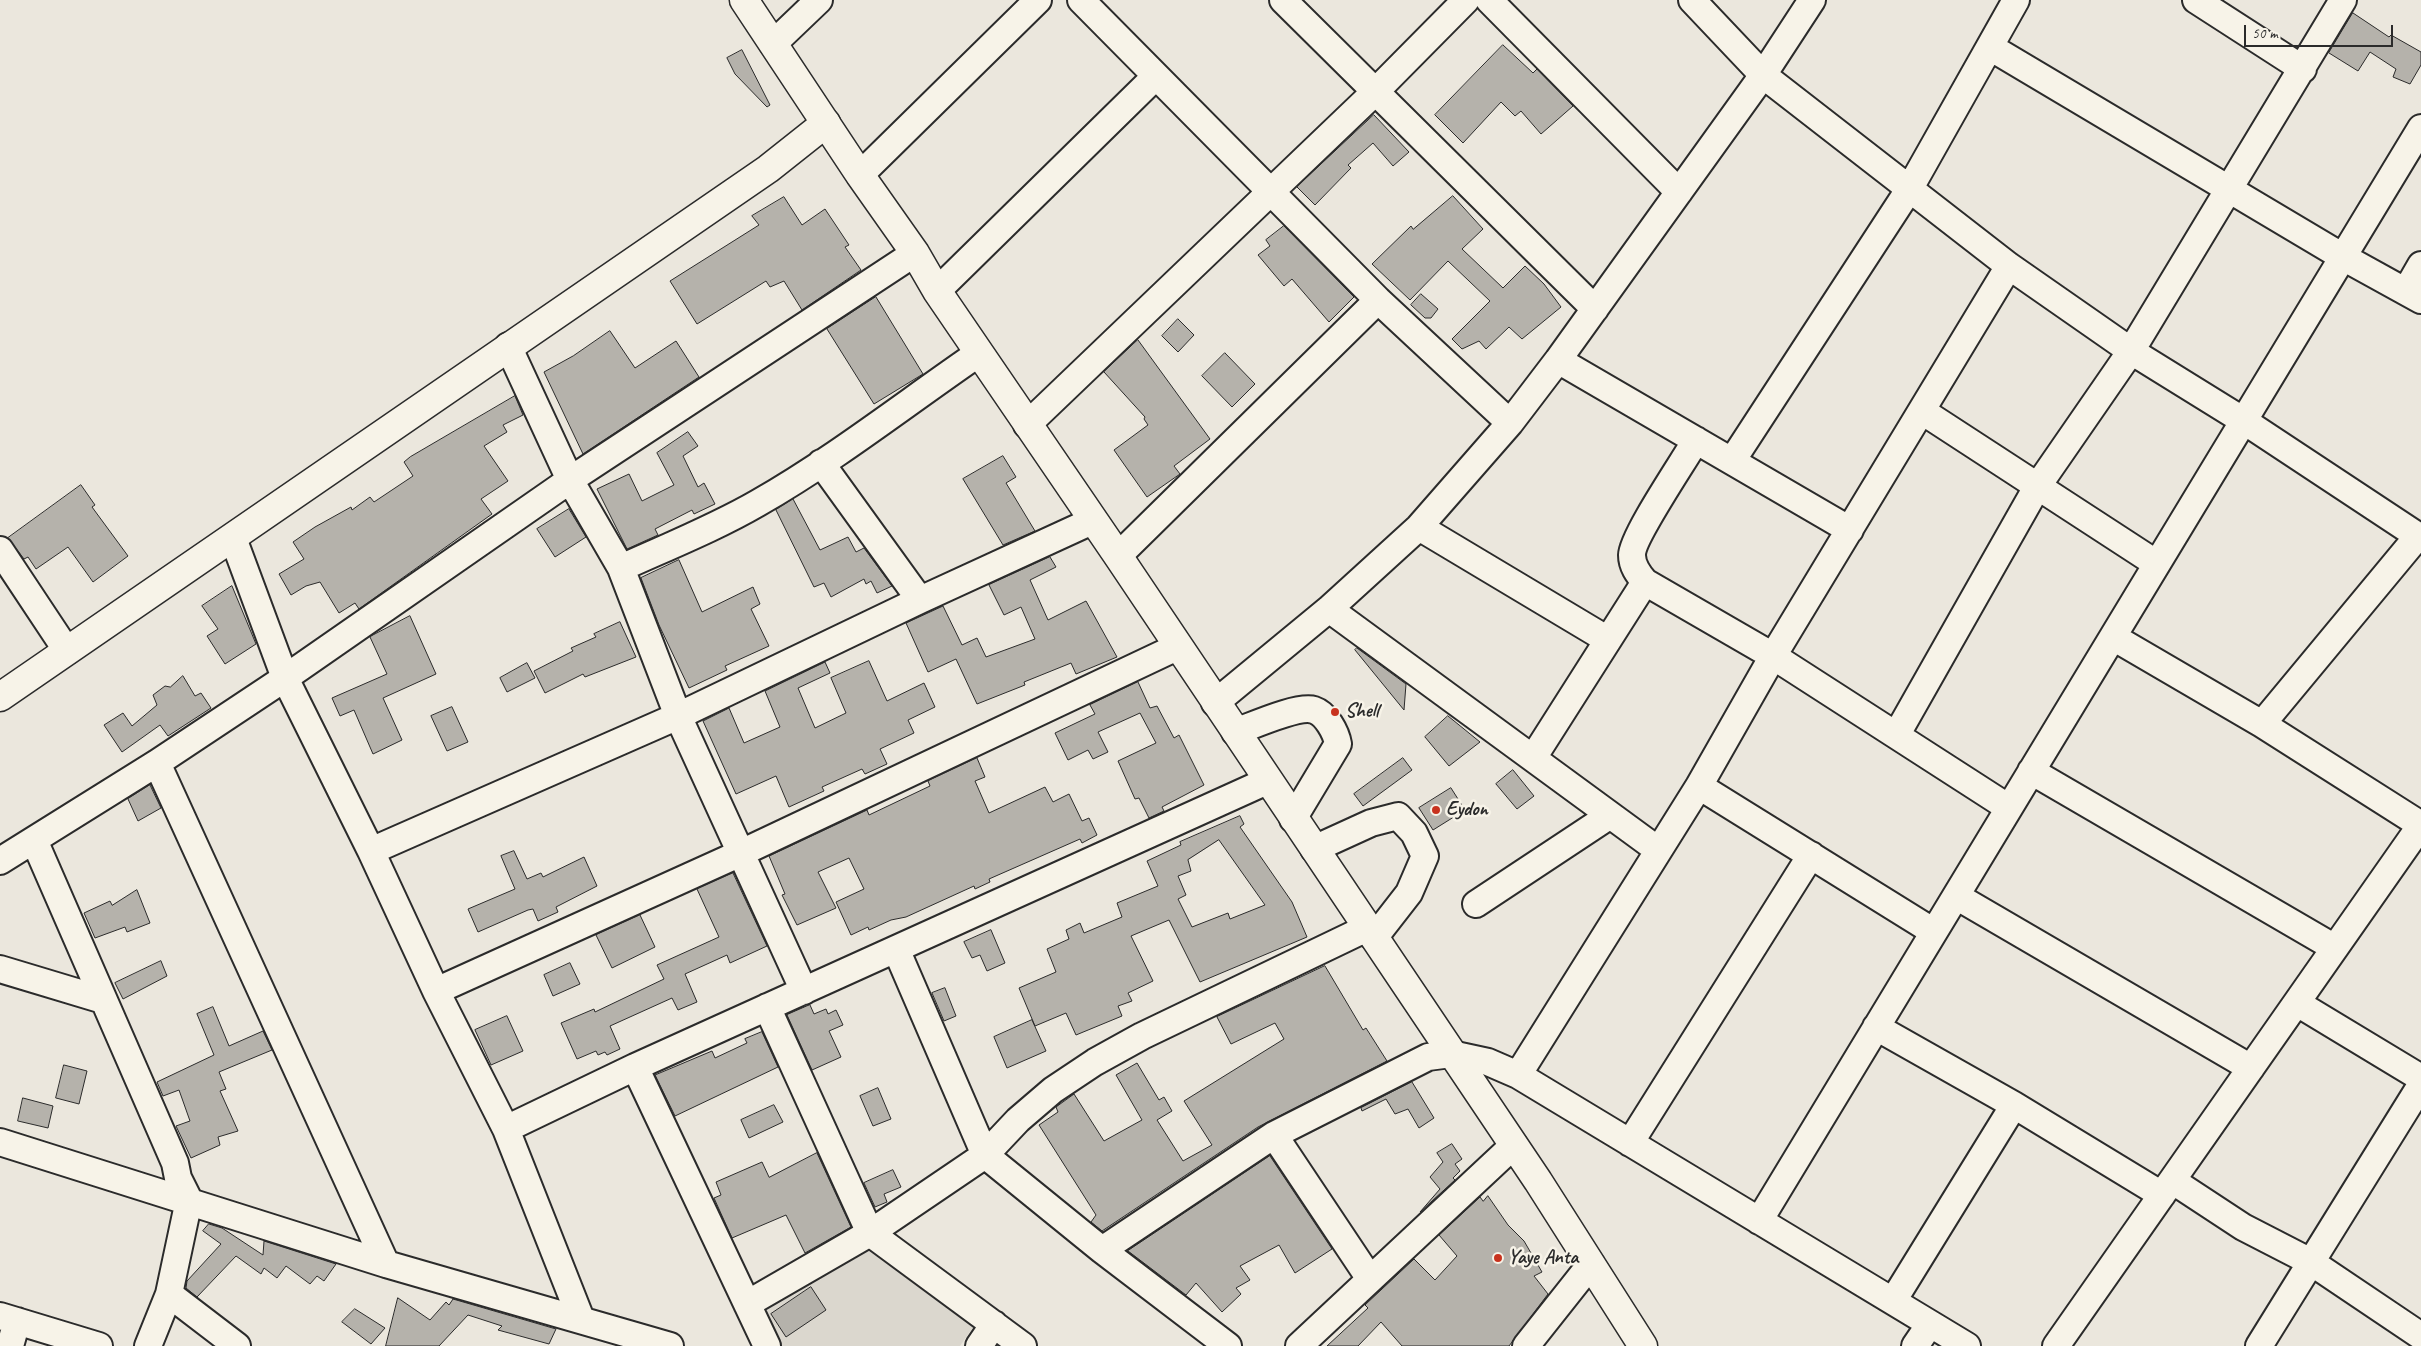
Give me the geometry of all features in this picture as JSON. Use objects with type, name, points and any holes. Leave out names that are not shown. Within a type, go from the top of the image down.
[{"type":"main road","points":[[744,0],[1027,425],[1118,556],[1267,781],[1514,1145],[1643,1346]]},
{"type":"main road","points":[[0,697],[768,169],[826,123]]},
{"type":"street","points":[[773,44],[819,0]]},
{"type":"street","points":[[860,175],[1038,0]]},
{"type":"street","points":[[1081,0],[1272,190],[1378,300],[1510,423]]},
{"type":"street","points":[[1283,0],[1596,309]]},
{"type":"street","points":[[1027,425],[1376,91],[1466,0]]},
{"type":"street","points":[[1490,0],[1679,192]]},
{"type":"street","points":[[1692,0],[1763,75],[2009,266],[2131,351],[2244,421],[2419,537],[2262,724]]},
{"type":"street","points":[[1215,703],[1330,609],[1419,527],[1510,423],[1596,309],[1763,75],[1812,0]]},
{"type":"street","points":[[1732,461],[1910,188],[2016,0]]},
{"type":"street","points":[[2196,0],[2303,69]]},
{"type":"street","points":[[1897,734],[2037,487],[2131,351],[2343,0]]},
{"type":"street","points":[[1990,47],[2413,296],[2421,265]]},
{"type":"street","points":[[937,291],[1156,76]]},
{"type":"street","points":[[1759,1221],[2421,128]]},
{"type":"street","points":[[0,862],[157,763],[285,678],[570,480],[914,253]]},
{"type":"street","points":[[1518,1075],[1699,786],[1773,656],[2009,266]]},
{"type":"street","points":[[1118,556],[1378,300]]},
{"type":"street","points":[[508,346],[570,480],[621,568],[678,716],[804,991]]},
{"type":"street","points":[[621,568],[727,520],[759,503],[821,463],[979,353]]},
{"type":"street","points":[[1558,360],[1850,530]]},
{"type":"street","points":[[1922,411],[2157,564]]},
{"type":"street","points":[[1696,440],[1638,536],[1632,554],[1635,569],[1645,582],[1773,656],[1897,734],[2009,808]]},
{"type":"street","points":[[821,463],[920,600]]},
{"type":"street","points":[[371,851],[678,716],[920,600],[1092,521]]},
{"type":"street","points":[[1419,527],[1608,640]]},
{"type":"street","points":[[232,538],[285,678],[371,851],[436,991],[506,1129],[581,1319]]},
{"type":"street","points":[[0,550],[67,651]]},
{"type":"street","points":[[1533,758],[1645,582]]},
{"type":"street","points":[[1330,609],[1609,816],[1658,850]]},
{"type":"street","points":[[2056,1346],[2421,825],[2262,724],[2113,637]]},
{"type":"street","points":[[436,991],[741,853],[1177,647]]},
{"type":"street","points":[[1235,732],[1303,709],[1316,710],[1336,731],[1338,744],[1293,819]]},
{"type":"street","points":[[157,763],[386,1264]]},
{"type":"street","points":[[2031,771],[2335,948]]},
{"type":"street","points":[[506,1129],[635,1067],[1267,781]]},
{"type":"street","points":[[1699,786],[1934,932]]},
{"type":"street","points":[[747,1304],[870,1233],[985,1155],[1018,1120],[1053,1090],[1095,1062],[1142,1036],[1370,933],[1409,893],[1425,856],[1414,833],[1398,816],[1371,823],[1314,849]]},
{"type":"street","points":[[1476,904],[1609,816]]},
{"type":"street","points":[[34,840],[189,1200],[170,1294],[148,1346]]},
{"type":"street","points":[[1630,1144],[1811,856]]},
{"type":"street","points":[[1956,896],[2251,1068]]},
{"type":"street","points":[[896,949],[985,1155],[1102,1250],[1228,1346]]},
{"type":"street","points":[[0,969],[104,1000]]},
{"type":"street","points":[[2297,1003],[2421,1078]]},
{"type":"street","points":[[767,1007],[870,1233],[1023,1346]]},
{"type":"street","points":[[1876,1027],[2167,1188],[2311,1262],[2421,1336]]},
{"type":"street","points":[[1102,1250],[1274,1135],[1428,1057],[1451,1054],[1488,1062],[1518,1075],[1967,1346]]},
{"type":"street","points":[[635,1067],[766,1346]]},
{"type":"street","points":[[2259,1346],[2421,1085]]},
{"type":"street","points":[[1893,1301],[2014,1105]]},
{"type":"street","points":[[1274,1135],[1370,1279]]},
{"type":"street","points":[[0,1142],[189,1200],[386,1264],[670,1346]]},
{"type":"street","points":[[1299,1346],[1514,1145]]},
{"type":"street","points":[[1526,1346],[1591,1264]]},
{"type":"street","points":[[170,1294],[237,1346]]},
{"type":"street","points":[[979,1346],[994,1324]]},
{"type":"street","points":[[1915,1346],[1930,1324]]},
{"type":"street","points":[[9,1328],[99,1346]]},
{"type":"shaded area","points":[[868,1242],[974,1326],[960,1346],[775,1346],[762,1312]]},
{"type":"building","points":[[2353,13],[2389,37],[2391,35],[2421,52],[2421,65],[2410,84],[2393,77],[2396,69],[2370,52],[2358,71],[2329,53]]},
{"type":"building","points":[[1503,45],[1533,73],[1537,69],[1573,106],[1541,134],[1521,111],[1515,116],[1501,102],[1463,143],[1435,115]]},
{"type":"building","points":[[742,50],[770,105],[767,107],[735,74],[727,58]]},
{"type":"building","points":[[1374,115],[1409,152],[1393,166],[1373,143],[1348,165],[1351,168],[1315,205],[1297,187]]},
{"type":"building","points":[[1453,196],[1483,229],[1462,249],[1503,288],[1525,266],[1544,284],[1561,307],[1522,339],[1509,327],[1486,349],[1479,341],[1462,349],[1452,339],[1490,301],[1448,261],[1410,300],[1372,264],[1411,226],[1413,229]]},
{"type":"building","points":[[784,197],[802,225],[825,209],[849,245],[845,247],[861,270],[802,310],[784,281],[770,287],[766,281],[697,324],[670,281],[759,225],[752,216]]},
{"type":"building","points":[[1284,226],[1354,297],[1329,322],[1292,279],[1284,286],[1258,255],[1270,246],[1266,240]]},
{"type":"building","points":[[1421,294],[1438,309],[1431,318],[1425,318],[1411,305]]},
{"type":"building","points":[[876,297],[923,374],[874,404],[827,329]]},
{"type":"building","points":[[1178,319],[1194,335],[1178,352],[1162,336]]},
{"type":"building","points":[[610,331],[635,368],[676,341],[699,377],[583,454],[544,372],[573,356]]},
{"type":"building","points":[[1138,340],[1210,439],[1174,466],[1180,474],[1147,497],[1114,450],[1148,425],[1144,419],[1145,417],[1104,372]]},
{"type":"building","points":[[1225,353],[1255,384],[1232,407],[1202,376]]},
{"type":"building","points":[[515,396],[523,415],[503,425],[507,432],[484,446],[508,481],[481,499],[492,514],[359,609],[355,603],[339,613],[320,582],[306,586],[291,595],[279,574],[304,559],[293,542],[351,507],[352,510],[370,497],[374,502],[413,476],[404,462],[410,457]]},
{"type":"building","points":[[688,432],[698,446],[683,456],[698,487],[704,483],[715,504],[694,514],[692,510],[655,529],[658,535],[627,549],[597,489],[629,474],[642,501],[674,485],[657,453]]},
{"type":"building","points":[[1003,456],[1016,477],[1006,483],[1035,531],[1003,545],[963,479]]},
{"type":"building","points":[[81,485],[95,505],[92,507],[128,556],[93,582],[68,547],[36,569],[28,557],[24,559],[8,538]]},
{"type":"building","points":[[793,499],[820,550],[848,537],[856,552],[864,548],[892,586],[877,593],[871,581],[866,584],[864,579],[831,597],[824,583],[814,587],[776,510]]},
{"type":"building","points":[[569,509],[586,537],[555,557],[537,529]]},
{"type":"building","points":[[1050,557],[1056,567],[1030,580],[1048,620],[1086,601],[1117,657],[1076,674],[1071,663],[1024,682],[1025,685],[977,704],[956,659],[928,672],[906,623],[943,606],[962,645],[977,638],[986,657],[1035,639],[1021,607],[1004,615],[989,585]]},
{"type":"building","points":[[679,560],[702,612],[753,587],[760,604],[751,609],[769,646],[725,666],[727,670],[689,688],[659,625],[641,578]]},
{"type":"building","points":[[232,586],[256,644],[225,664],[207,636],[218,629],[202,606]]},
{"type":"building","points":[[410,616],[436,674],[383,698],[402,740],[373,754],[354,710],[340,716],[332,698],[387,674],[370,637]]},
{"type":"building","points":[[620,622],[636,657],[585,677],[583,674],[545,693],[534,671],[573,651],[571,648],[596,637],[594,634]]},
{"type":"building","points":[[1357,648],[1406,684],[1404,710],[1355,650]]},
{"type":"building","points":[[869,661],[887,701],[924,683],[935,707],[908,720],[914,733],[880,749],[887,764],[865,774],[862,769],[822,787],[824,791],[789,807],[776,776],[736,794],[703,721],[729,708],[744,743],[780,727],[765,691],[825,662],[830,673],[798,688],[815,728],[846,713],[831,678]]},
{"type":"building","points":[[527,663],[535,678],[507,692],[500,678]]},
{"type":"building","points":[[183,676],[195,696],[201,693],[211,708],[168,736],[160,725],[122,752],[104,725],[123,713],[132,726],[157,705],[153,695],[165,686],[170,687]]},
{"type":"building","points":[[1138,682],[1150,708],[1157,706],[1174,738],[1179,735],[1204,785],[1162,807],[1164,811],[1149,818],[1139,798],[1135,799],[1118,761],[1156,743],[1140,713],[1098,732],[1108,752],[1093,759],[1088,750],[1068,760],[1055,733],[1095,714],[1090,705]]},
{"type":"building","points":[[452,707],[468,742],[447,751],[431,716]]},
{"type":"building","points":[[1448,716],[1480,742],[1449,766],[1425,737]]},
{"type":"building","points":[[977,758],[985,777],[975,781],[989,813],[1045,787],[1053,802],[1069,794],[1082,821],[1089,818],[1097,835],[1082,843],[1080,839],[989,879],[990,882],[975,889],[974,886],[906,917],[891,920],[869,930],[868,927],[851,935],[836,902],[864,889],[849,858],[818,872],[836,908],[797,925],[782,895],[785,894],[769,856],[867,810],[869,815],[930,786],[928,781]]},
{"type":"building","points":[[1403,758],[1412,770],[1363,806],[1354,794]]},
{"type":"building","points":[[1513,770],[1534,796],[1517,809],[1496,784]]},
{"type":"building","points":[[150,785],[161,808],[138,821],[128,799]]},
{"type":"building","points":[[1451,788],[1465,810],[1433,830],[1419,808]]},
{"type":"building","points":[[1240,816],[1244,824],[1240,827],[1292,902],[1307,937],[1200,982],[1169,920],[1131,936],[1153,981],[1128,993],[1132,1001],[1118,1006],[1122,1016],[1076,1035],[1066,1013],[1035,1026],[1019,988],[1056,972],[1047,949],[1069,939],[1066,930],[1080,923],[1084,933],[1122,917],[1117,903],[1158,886],[1147,861],[1181,845],[1180,842]],"holes":[[[1219,840],[1265,905],[1230,919],[1228,913],[1192,927],[1178,899],[1186,895],[1178,876],[1191,871],[1188,860]]]},
{"type":"building","points":[[514,851],[527,879],[541,873],[543,877],[584,857],[597,886],[556,907],[558,912],[538,921],[533,909],[478,932],[468,909],[515,889],[501,856]]},
{"type":"building","points":[[733,873],[767,946],[730,963],[727,955],[685,974],[697,1002],[678,1010],[672,998],[610,1026],[620,1049],[607,1055],[605,1052],[598,1055],[596,1051],[577,1059],[561,1023],[594,1009],[595,1012],[664,979],[657,965],[719,937],[697,889]]},
{"type":"building","points":[[137,890],[150,923],[127,932],[125,927],[95,938],[84,913],[110,901],[112,905]]},
{"type":"building","points":[[640,915],[655,947],[612,968],[596,935]]},
{"type":"building","points":[[991,930],[1005,963],[987,971],[980,955],[972,958],[964,942]]},
{"type":"building","points":[[161,961],[167,976],[123,999],[115,983]]},
{"type":"building","points":[[570,963],[580,984],[553,996],[544,975]]},
{"type":"building","points":[[1325,966],[1363,1030],[1366,1028],[1387,1061],[1258,1127],[1102,1231],[1091,1222],[1096,1215],[1039,1125],[1058,1112],[1056,1107],[1074,1094],[1104,1141],[1142,1120],[1116,1075],[1137,1063],[1159,1100],[1164,1097],[1172,1111],[1157,1120],[1183,1161],[1212,1145],[1184,1101],[1284,1039],[1275,1023],[1231,1044],[1217,1017]]},
{"type":"building","points":[[945,988],[956,1016],[944,1021],[932,993]]},
{"type":"building","points":[[810,1005],[814,1014],[826,1009],[828,1014],[836,1010],[843,1025],[829,1031],[841,1057],[812,1070],[787,1015]]},
{"type":"building","points":[[213,1007],[229,1046],[263,1031],[272,1050],[219,1072],[226,1089],[220,1091],[238,1131],[218,1137],[220,1145],[191,1158],[176,1126],[190,1121],[179,1090],[163,1096],[157,1082],[214,1055],[197,1014]]},
{"type":"building","points":[[507,1016],[523,1051],[491,1065],[475,1030]]},
{"type":"building","points":[[1032,1020],[1046,1051],[1007,1068],[994,1037]]},
{"type":"building","points":[[762,1032],[778,1067],[675,1116],[655,1075],[712,1051],[715,1058],[747,1043],[745,1039]]},
{"type":"building","points":[[64,1065],[87,1071],[79,1104],[56,1098]]},
{"type":"building","points":[[1412,1082],[1434,1118],[1419,1128],[1408,1109],[1395,1114],[1386,1099],[1362,1111],[1361,1108]]},
{"type":"building","points":[[878,1088],[891,1119],[873,1126],[860,1096]]},
{"type":"building","points":[[23,1098],[53,1106],[48,1128],[18,1121]]},
{"type":"building","points":[[774,1105],[783,1122],[749,1138],[741,1120]]},
{"type":"building","points":[[1452,1144],[1462,1159],[1455,1164],[1460,1171],[1453,1178],[1455,1180],[1420,1212],[1440,1189],[1430,1177],[1443,1162],[1437,1153]]},
{"type":"building","points":[[817,1153],[851,1227],[805,1253],[786,1215],[732,1238],[714,1198],[721,1195],[716,1182],[762,1162],[769,1177]]},
{"type":"building","points":[[1270,1156],[1332,1249],[1295,1273],[1279,1245],[1240,1266],[1250,1280],[1236,1288],[1241,1294],[1222,1312],[1196,1283],[1186,1295],[1128,1251]]},
{"type":"building","points":[[893,1170],[901,1187],[884,1194],[887,1202],[875,1207],[864,1183]]},
{"type":"building","points":[[1488,1196],[1508,1225],[1524,1241],[1542,1272],[1534,1276],[1548,1294],[1509,1346],[1402,1346],[1381,1322],[1358,1346],[1327,1346],[1368,1308],[1365,1305],[1414,1259],[1435,1280],[1457,1256],[1439,1235],[1480,1197],[1483,1201]]},
{"type":"building","points":[[209,1224],[222,1228],[263,1255],[264,1241],[336,1264],[324,1281],[317,1276],[310,1284],[286,1266],[277,1278],[264,1268],[261,1274],[236,1256],[197,1297],[186,1288],[187,1281],[221,1244],[203,1231]]},
{"type":"building","points":[[811,1287],[826,1310],[786,1337],[771,1314]]},
{"type":"building","points":[[398,1298],[430,1320],[446,1302],[449,1305],[453,1299],[556,1329],[549,1344],[498,1330],[502,1326],[468,1315],[439,1346],[386,1346]]},
{"type":"building","points":[[355,1309],[385,1328],[371,1344],[342,1322]]},
{"type":"place","name":"Shell","points":[[1335,712]]},
{"type":"place","name":"Eydon","points":[[1436,810]]},
{"type":"place","name":"Yaye Anta","points":[[1498,1258]]}]
